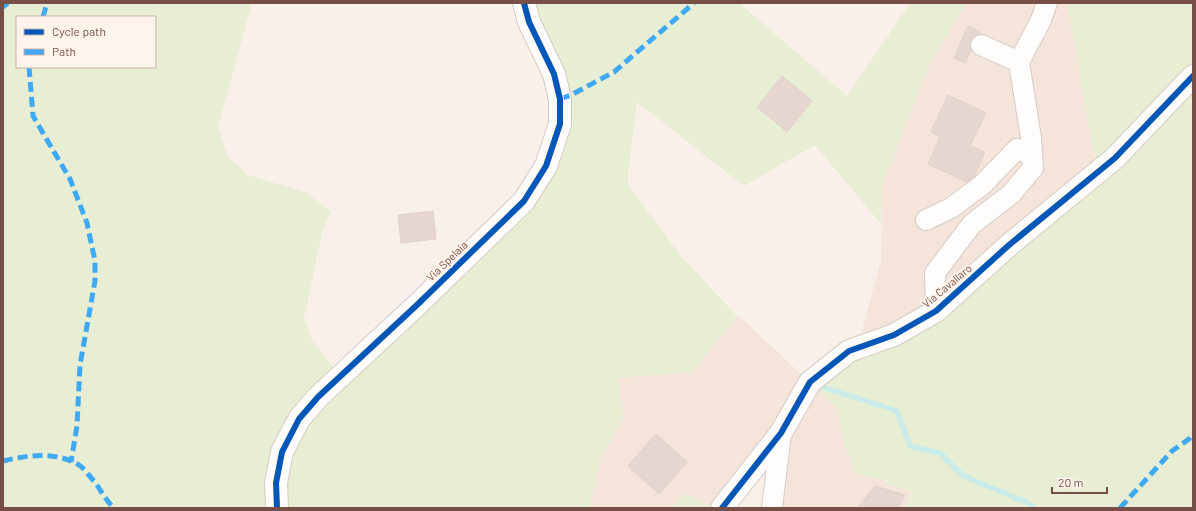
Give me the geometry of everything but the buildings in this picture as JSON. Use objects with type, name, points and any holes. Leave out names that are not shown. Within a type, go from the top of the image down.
[{"type":"street","name":"Via Spelaia","points":[[277,508],[276,483],[282,452],[299,419],[318,396],[418,304],[524,201],[546,166],[560,124],[560,99],[554,74],[529,22],[524,3]]},
{"type":"street","points":[[936,311],[935,273],[972,224],[1011,194],[1033,168],[1031,138],[1019,62],[1041,20],[1048,3]]},
{"type":"street","points":[[981,45],[1019,62]]},
{"type":"street","name":"Via Cavallaro","points":[[722,508],[781,433],[810,382],[850,351],[894,335],[936,311],[1009,245],[1115,158],[1193,76]]},
{"type":"street","points":[[926,220],[951,208],[982,185],[1017,149],[1032,155]]},
{"type":"street","name":"Via Cavallaro","points":[[772,508],[781,433]]},
{"type":"shaded area","points":[[966,3],[1067,3],[1097,172],[933,304],[858,346],[881,260],[882,185],[930,63]]},
{"type":"shaded area","points":[[738,315],[836,407],[844,442],[855,473],[883,480],[890,485],[912,492],[906,508],[763,508],[769,450],[715,508],[684,494],[671,508],[589,508],[600,460],[623,418],[617,377],[692,372]]},
{"type":"green space","points":[[3,3],[252,3],[218,127],[228,157],[248,175],[307,193],[331,212],[323,229],[304,318],[312,340],[343,380],[531,184],[555,133],[550,69],[529,3],[739,3],[847,96],[910,3],[966,3],[930,63],[882,185],[881,224],[815,145],[744,186],[637,102],[627,183],[680,255],[737,316],[692,372],[618,378],[623,418],[600,460],[589,508],[3,508]]},
{"type":"green space","points":[[1067,3],[1193,3],[1193,508],[906,508],[912,492],[890,485],[883,480],[855,473],[844,442],[836,407],[806,379],[933,304],[1097,172]]},
{"type":"green space","points":[[684,494],[715,508],[671,508]]},
{"type":"waterway","points":[[825,388],[897,411],[910,446],[940,453],[963,476],[1028,503],[1033,508]]},
{"type":"marked path","points":[[3,7],[8,3]]},
{"type":"marked path","points":[[43,16],[47,3]]},
{"type":"marked path","points":[[560,99],[571,95],[614,72],[694,3]]},
{"type":"marked path","points":[[29,68],[33,116],[70,179],[87,223],[95,261],[95,281],[80,365],[77,426],[71,462]]},
{"type":"marked path","points":[[1120,508],[1172,451],[1189,439],[1193,433]]},
{"type":"marked path","points":[[3,461],[32,456],[51,456],[70,461],[79,465],[85,471],[114,508]]},
{"type":"cycle path","points":[[277,508],[276,483],[282,452],[299,419],[318,397],[418,304],[524,201],[546,166],[560,124],[560,99],[554,74],[529,22],[524,3]]},
{"type":"cycle path","points":[[722,508],[781,433],[810,382],[849,351],[894,335],[936,311],[1009,245],[1115,158],[1193,76]]}]
